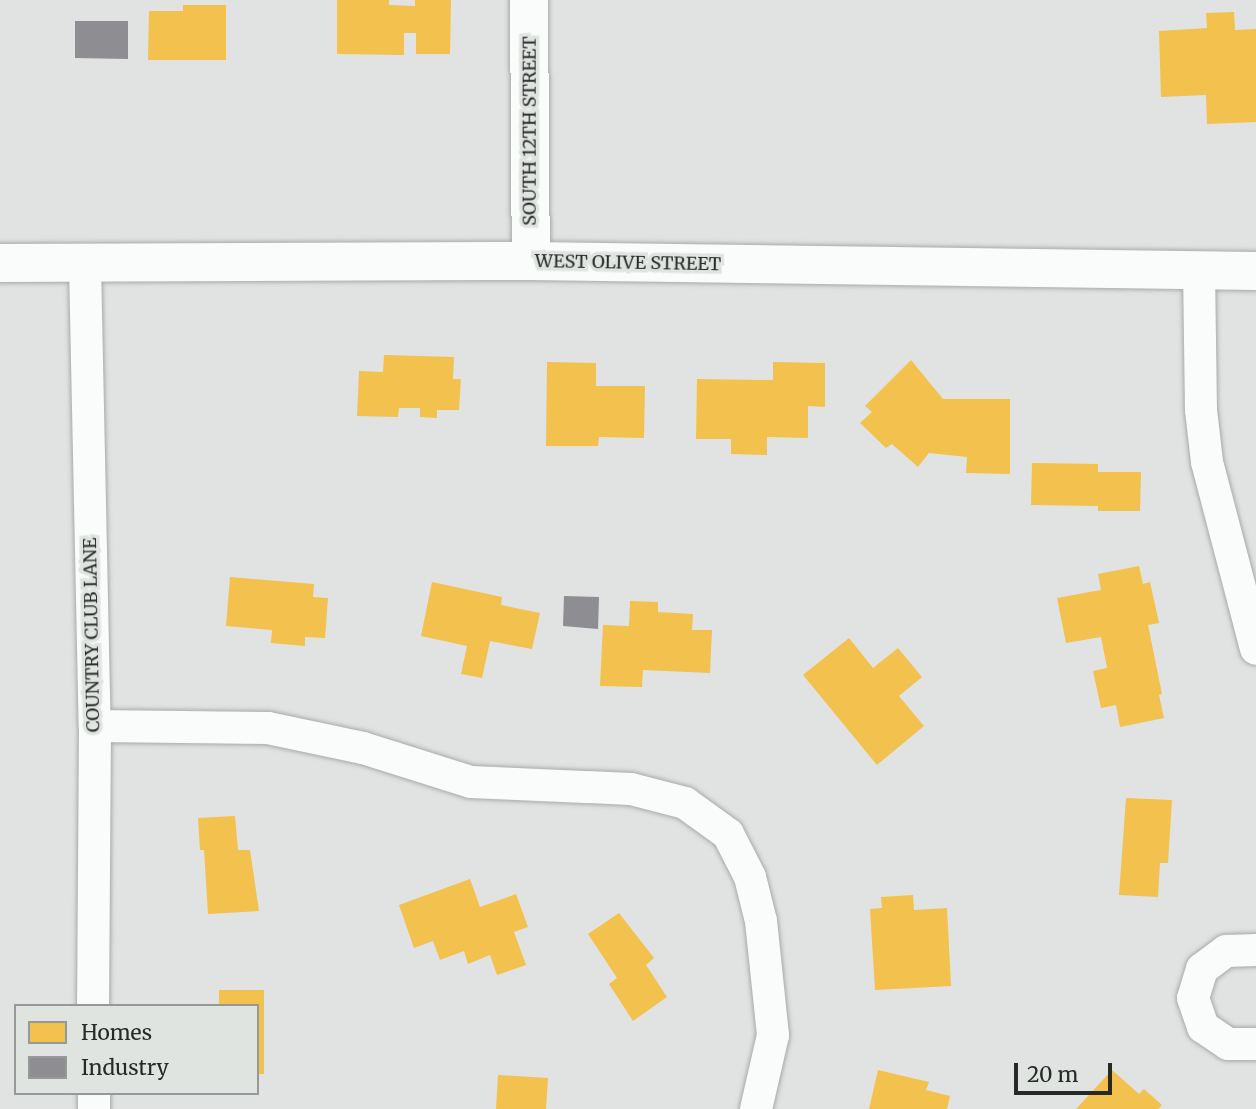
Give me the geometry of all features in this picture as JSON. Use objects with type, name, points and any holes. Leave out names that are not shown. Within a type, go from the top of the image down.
[{"type":"street","name":"SOUTH 12TH STREET","points":[[529,0],[531,261]]},
{"type":"street","name":"WEST OLIVE STREET","points":[[0,263],[85,265],[531,261],[1256,271]]},
{"type":"street","name":"COUNTRY CLUB LANE","points":[[85,265],[94,726],[93,1004]]},
{"type":"street","points":[[1199,270],[1201,410],[1207,462],[1256,649]]},
{"type":"street","points":[[94,726],[268,728],[363,748],[471,782],[631,789],[684,803],[728,834],[750,877],[761,921],[772,1035],[755,1109]]},
{"type":"street","points":[[1256,950],[1226,951],[1202,969],[1193,998],[1203,1027],[1228,1044],[1256,1044]]},
{"type":"building: Homes","points":[[337,0],[389,0],[389,5],[415,6],[415,0],[451,0],[450,54],[416,54],[416,33],[404,33],[404,55],[337,54]]},
{"type":"building: Homes","points":[[183,5],[226,5],[226,60],[148,60],[149,11],[183,11]]},
{"type":"building: Homes","points":[[1234,12],[1235,30],[1256,29],[1256,122],[1207,124],[1206,95],[1161,97],[1159,31],[1207,28],[1206,13]]},
{"type":"building: Homes","points":[[384,355],[454,357],[453,379],[461,379],[459,410],[437,410],[437,418],[420,417],[420,408],[399,408],[398,417],[357,416],[359,371],[383,372]]},
{"type":"building: Homes","points":[[911,360],[943,399],[1010,399],[1010,474],[966,473],[967,457],[929,453],[918,467],[892,444],[886,448],[860,423],[872,412],[865,406]]},
{"type":"building: Homes","points":[[547,362],[596,363],[596,386],[645,386],[644,438],[599,437],[598,446],[546,446]]},
{"type":"building: Homes","points":[[773,362],[825,363],[825,407],[808,406],[808,438],[767,437],[767,455],[731,454],[731,439],[696,439],[697,379],[773,380]]},
{"type":"building: Homes","points":[[1032,463],[1098,464],[1098,472],[1141,472],[1140,511],[1098,511],[1098,506],[1031,505]]},
{"type":"building: Homes","points":[[1139,566],[1143,584],[1150,582],[1159,623],[1148,625],[1164,718],[1120,727],[1116,705],[1101,708],[1093,671],[1107,668],[1101,637],[1066,643],[1057,598],[1101,590],[1098,574]]},
{"type":"building: Homes","points":[[230,577],[314,584],[313,597],[328,598],[325,638],[305,637],[305,646],[271,643],[272,630],[226,626]]},
{"type":"building: Homes","points":[[432,582],[502,597],[501,605],[540,613],[532,649],[490,641],[482,678],[461,674],[467,646],[421,636]]},
{"type":"building: Homes","points":[[630,601],[658,602],[658,612],[693,614],[692,630],[712,630],[710,673],[643,670],[642,687],[600,686],[603,625],[629,626]]},
{"type":"building: Homes","points":[[849,638],[873,668],[898,648],[922,677],[899,696],[924,726],[877,765],[803,675]]},
{"type":"building: Homes","points":[[1126,798],[1172,800],[1168,863],[1160,863],[1158,897],[1119,895]]},
{"type":"building: Homes","points":[[235,816],[238,850],[250,850],[259,911],[208,914],[204,850],[200,850],[198,818]]},
{"type":"building: Homes","points":[[470,879],[480,907],[516,894],[528,927],[514,932],[526,965],[497,975],[490,955],[468,964],[464,951],[440,960],[433,941],[414,948],[399,905]]},
{"type":"building: Homes","points":[[913,895],[914,910],[947,908],[951,986],[875,990],[870,909],[882,908],[881,897]]},
{"type":"building: Homes","points":[[619,913],[654,958],[646,965],[667,997],[633,1021],[609,984],[617,978],[588,934]]},
{"type":"building: Homes","points":[[219,990],[264,990],[264,1074],[259,1074],[259,1004],[219,1004]]},
{"type":"building: Homes","points":[[878,1070],[929,1082],[926,1090],[950,1096],[947,1109],[869,1109]]},
{"type":"building: Homes","points":[[1112,1070],[1139,1094],[1144,1089],[1162,1105],[1158,1109],[1076,1109]]},
{"type":"building: Homes","points":[[498,1075],[548,1078],[546,1109],[496,1109]]},
{"type":"building: Industry","points":[[75,21],[128,21],[128,59],[75,58]]},
{"type":"building: Industry","points":[[564,596],[599,597],[598,629],[563,626]]}]
